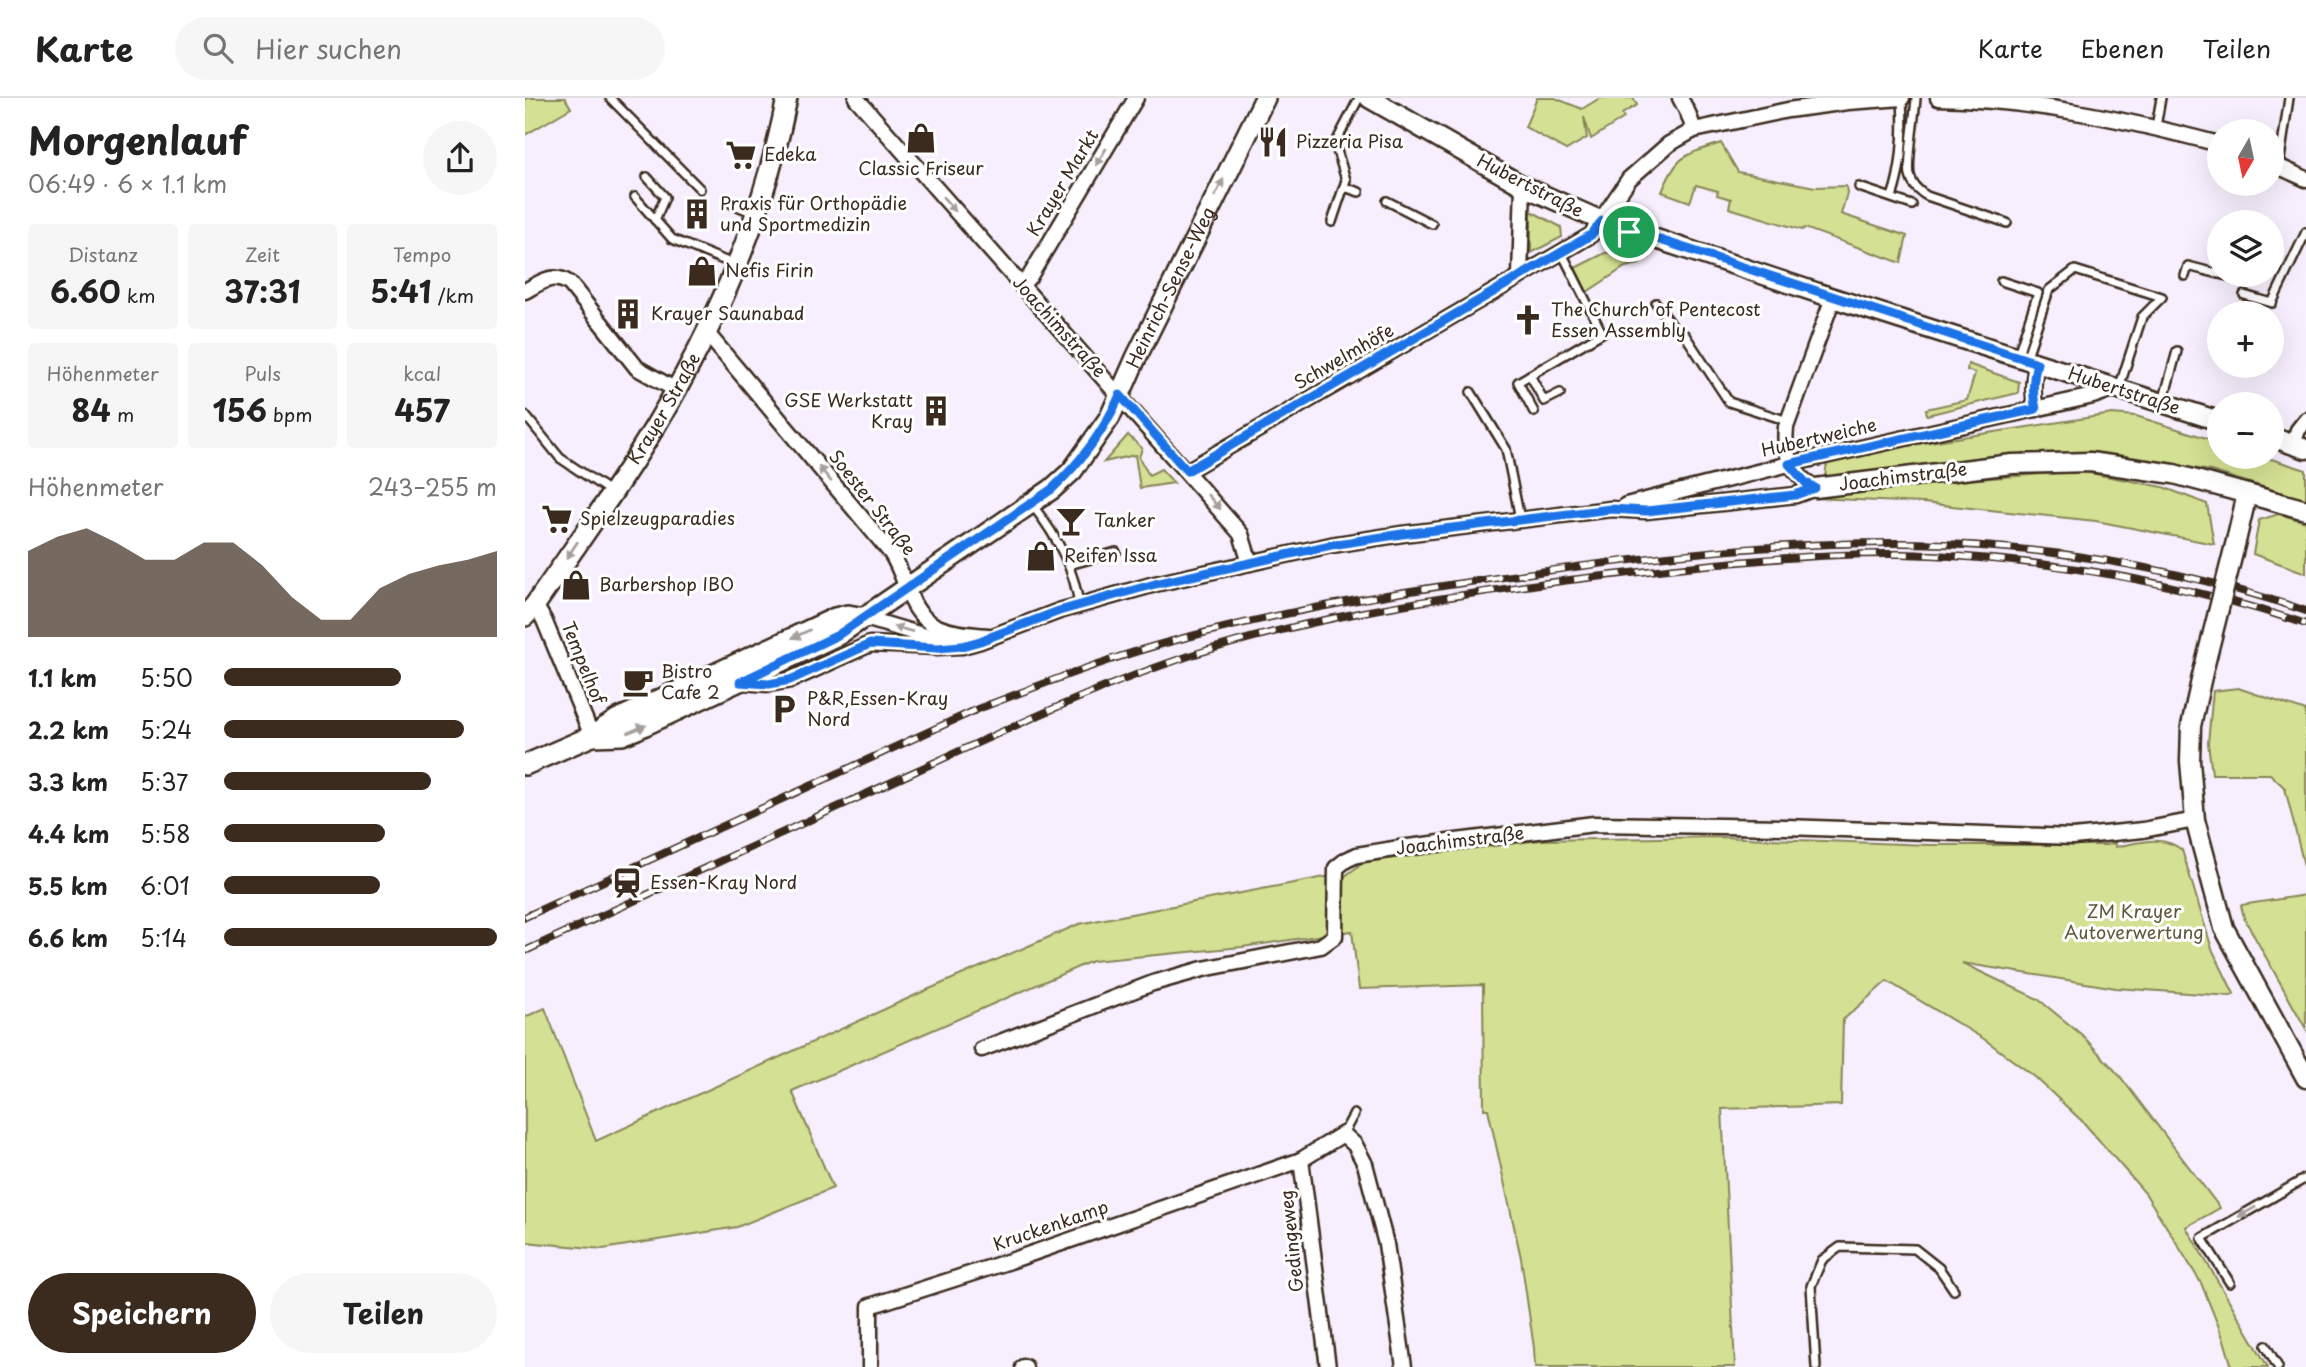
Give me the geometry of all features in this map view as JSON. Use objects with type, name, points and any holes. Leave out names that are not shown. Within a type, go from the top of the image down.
[{"type":"main road","name":"Krayer Straße","points":[[528,612],[639,453],[706,332],[757,215],[787,98]]},
{"type":"main road","name":"Heinrich-Sense-Weg","points":[[592,736],[631,732],[838,635],[1052,489],[1072,471],[1105,425],[1265,98]]},
{"type":"main road","name":"Heinrich-Sense-Weg","points":[[525,765],[592,736],[618,719],[835,618],[849,615],[865,618]]},
{"type":"street","name":"Joachimstraße","points":[[856,98],[1241,534],[1250,563],[1331,545],[1402,534],[1611,509],[1646,511],[1795,495],[1815,488],[2012,464],[2090,462],[2174,474],[2306,510]]},
{"type":"street","name":"Krayer Markt","points":[[1021,285],[1030,276],[1136,98]]},
{"type":"street","name":"Hubertstraße","points":[[1370,98],[1523,186],[1602,221],[2207,417]]},
{"type":"street","points":[[1680,98],[1694,130]]},
{"type":"street","name":"Schwelmhöfe","points":[[1187,471],[1591,235],[1629,179],[1669,144],[1694,130],[1848,100],[1902,98]]},
{"type":"street","points":[[1938,98],[2034,102],[2156,127],[2207,141]]},
{"type":"street","points":[[2284,168],[2306,179]]},
{"type":"street","points":[[1520,275],[1523,186]]},
{"type":"street","points":[[525,290],[553,277],[563,278],[637,368],[676,390]]},
{"type":"street","points":[[1815,488],[1806,483],[1789,464],[1784,442],[1788,421],[1833,298]]},
{"type":"street","name":"Soester Straße","points":[[706,332],[891,553],[900,566],[917,610],[933,626],[949,632],[990,636]]},
{"type":"street","points":[[2027,360],[2034,379],[2033,398],[2036,409]]},
{"type":"street","name":"Hubertweiche","points":[[1611,509],[1789,464],[2117,389]]},
{"type":"street","points":[[2300,446],[2298,430],[2306,420]]},
{"type":"street","points":[[2247,494],[2191,726],[2190,761],[2195,820],[2224,928],[2306,1078]]},
{"type":"street","name":"Soester Straße","points":[[887,644],[937,648],[962,646],[1079,605],[1155,584],[1250,563]]},
{"type":"street","name":"Tempelhof","points":[[528,612],[544,620],[592,736]]},
{"type":"street","name":"Soester Straße","points":[[865,618],[932,638],[950,640],[990,636]]},
{"type":"street","name":"Heinrich-Sense-Weg","points":[[740,682],[769,684],[790,680],[870,644],[887,644]]},
{"type":"street","name":"Joachimstraße","points":[[982,1049],[1153,983],[1203,969],[1321,946],[1335,936],[1336,868],[1357,855],[1594,824],[1786,827],[2073,837],[2143,830],[2195,820]]},
{"type":"street","points":[[1301,1160],[1343,1134],[1355,1145],[1365,1164],[1386,1244],[1404,1367]]},
{"type":"street","name":"Kruckenkamp","points":[[870,1367],[870,1306],[1010,1261],[1301,1160]]},
{"type":"street","name":"Gedingeweg","points":[[1301,1160],[1328,1367]]},
{"type":"lane","points":[[610,98],[700,189]]},
{"type":"lane","points":[[1332,222],[1346,180],[1335,144],[1359,98]]},
{"type":"lane","points":[[1892,197],[1901,167],[1902,98]]},
{"type":"lane","points":[[1916,98],[1909,171],[1915,186],[1927,196],[2007,223]]},
{"type":"lane","points":[[2156,127],[2161,98]]},
{"type":"lane","points":[[2284,122],[2289,98]]},
{"type":"lane","points":[[647,177],[665,197],[655,220]]},
{"type":"lane","points":[[1343,187],[1359,192]]},
{"type":"lane","points":[[1859,187],[1912,205]]},
{"type":"lane","points":[[635,197],[672,239],[737,266]]},
{"type":"lane","points":[[1387,201],[1432,224]]},
{"type":"lane","points":[[732,204],[757,215]]},
{"type":"lane","points":[[2244,295],[2272,303],[2306,232]]},
{"type":"lane","points":[[1534,412],[1518,382],[1602,332],[1560,251]]},
{"type":"lane","points":[[2185,276],[2188,266],[2207,271]]},
{"type":"lane","points":[[2027,360],[2049,290],[2075,270],[2165,295],[2142,317],[2117,389]]},
{"type":"lane","points":[[2001,281],[2038,293],[2027,360]]},
{"type":"lane","points":[[1656,303],[1676,331],[1685,335],[1729,402],[1788,421]]},
{"type":"lane","points":[[2162,403],[2178,351]]},
{"type":"lane","points":[[1530,375],[1544,401],[1560,393]]},
{"type":"lane","points":[[1471,392],[1506,449],[1520,519]]},
{"type":"lane","points":[[525,415],[560,458],[612,492]]},
{"type":"lane","points":[[1031,503],[1064,551],[1079,605]]},
{"type":"lane","points":[[1069,565],[1116,552]]},
{"type":"lane","points":[[1343,1134],[1354,1114]]},
{"type":"lane","points":[[2230,1283],[2202,1238],[2306,1178]]},
{"type":"lane","points":[[1816,1367],[1811,1286],[1822,1260],[1840,1247],[1915,1249],[1939,1268],[1954,1290]]},
{"type":"lane","points":[[2266,1346],[2278,1367]]},
{"type":"green space","points":[[525,98],[565,98],[571,108],[525,135]]},
{"type":"green space","points":[[1537,98],[1555,98],[1582,109],[1600,98],[1633,98],[1637,105],[1622,114],[1624,118],[1591,139],[1584,117],[1587,138],[1566,150],[1525,127]]},
{"type":"green space","points":[[1721,143],[1738,172],[1815,187],[1846,186],[1847,193],[1841,214],[1907,236],[1901,263],[1805,228],[1802,230],[1729,208],[1731,199],[1717,195],[1718,191],[1696,185],[1690,202],[1662,192],[1672,170],[1683,158]]},
{"type":"green space","points":[[1531,211],[1561,227],[1562,237],[1531,253]]},
{"type":"green space","points":[[1625,251],[1643,257],[1639,264],[1625,267],[1587,292],[1575,268],[1605,253]]},
{"type":"green space","points":[[1968,364],[2019,382],[2018,393],[1927,415],[1926,409],[1967,400],[1975,373],[1967,370]]},
{"type":"green space","points":[[2112,414],[2136,416],[2207,438],[2207,469],[2284,469],[2284,463],[2306,470],[2306,500],[2211,471],[2117,455],[2065,454],[1825,477],[1827,462],[1891,448]]},
{"type":"green space","points":[[1128,435],[1142,448],[1139,458],[1149,475],[1161,469],[1174,483],[1140,488],[1135,455],[1104,462]]},
{"type":"green space","points":[[2079,471],[2163,487],[2207,504],[2214,544],[2096,521],[1923,503],[1813,498],[1916,484]]},
{"type":"green space","points":[[2279,514],[2306,522],[2306,573],[2253,554],[2259,520]]},
{"type":"green space","points":[[2238,688],[2306,711],[2306,874],[2285,788],[2270,774],[2212,774],[2208,743],[2213,691]]},
{"type":"green space","name":"ZM Krayer Autoverwertung","points":[[1719,837],[1929,845],[2115,843],[2115,847],[2158,841],[2182,850],[2212,949],[2234,994],[2231,996],[2116,988],[1962,963],[2038,999],[2082,1035],[2119,1075],[2220,1208],[2186,1227],[2268,1367],[2232,1367],[2201,1283],[2145,1193],[2084,1123],[2035,1077],[1984,1039],[1887,981],[1843,1020],[1841,1105],[1722,1109],[1735,1367],[1535,1367],[1521,1258],[1488,1109],[1484,1109],[1483,985],[1359,989],[1352,931],[1242,947],[1092,961],[792,1091],[833,1188],[737,1227],[603,1249],[525,1242],[525,1017],[545,1008],[596,1141],[920,993],[1079,924],[1325,877],[1345,876],[1364,862],[1541,840]]},
{"type":"green space","points":[[2306,895],[2306,1029],[2244,918],[2241,905]]},
{"type":"railway","points":[[525,917],[978,709],[1054,680],[1131,653],[1226,627],[1396,593],[1667,556],[1810,545],[1905,543],[2006,548],[2108,561],[2208,582],[2306,611]]},
{"type":"railway","points":[[525,951],[1018,724],[1121,680],[1235,642],[1320,621],[1407,604],[1561,581],[1716,564],[1809,556],[1902,554],[2005,560],[2107,574],[2208,595],[2306,624]]},
{"type":"place","name":"Classic Friseur","points":[[921,138]]},
{"type":"place","name":"Pizzeria Pisa","points":[[1273,142]]},
{"type":"place","name":"Edeka","points":[[741,155]]},
{"type":"place","name":"Praxis für Orthopädie und Sportmedizin","points":[[697,214]]},
{"type":"place","name":"Nefis Firin","points":[[702,271]]},
{"type":"place","name":"Krayer Saunabad","points":[[628,314]]},
{"type":"place","name":"The Church of Pentecost Essen Assembly","points":[[1528,320]]},
{"type":"place","name":"GSE Werkstatt Kray","points":[[936,411]]},
{"type":"place","name":"Spielzeugparadies","points":[[557,519]]},
{"type":"place","name":"Tanker","points":[[1071,521]]},
{"type":"place","name":"Reifen Issa","points":[[1041,556]]},
{"type":"place","name":"Barbershop IBO","points":[[576,585]]},
{"type":"place","name":"Bistro Cafe 2","points":[[638,682]]},
{"type":"place","name":"P&R,Essen-Kray Nord","points":[[784,709]]},
{"type":"place","name":"Essen-Kray Nord","points":[[627,883]]},
{"type":"route","points":[[1602,221],[1629,232],[2037,363],[2033,398],[2036,409],[1789,464],[1806,483],[1815,488],[1795,495],[1646,511],[1611,509],[1331,545],[1155,584],[1059,611],[962,646],[937,648],[870,644],[790,680],[769,684],[740,682],[838,635],[1052,489],[1072,471],[1105,425],[1120,395],[1187,471],[1591,235],[1602,221]]}]
